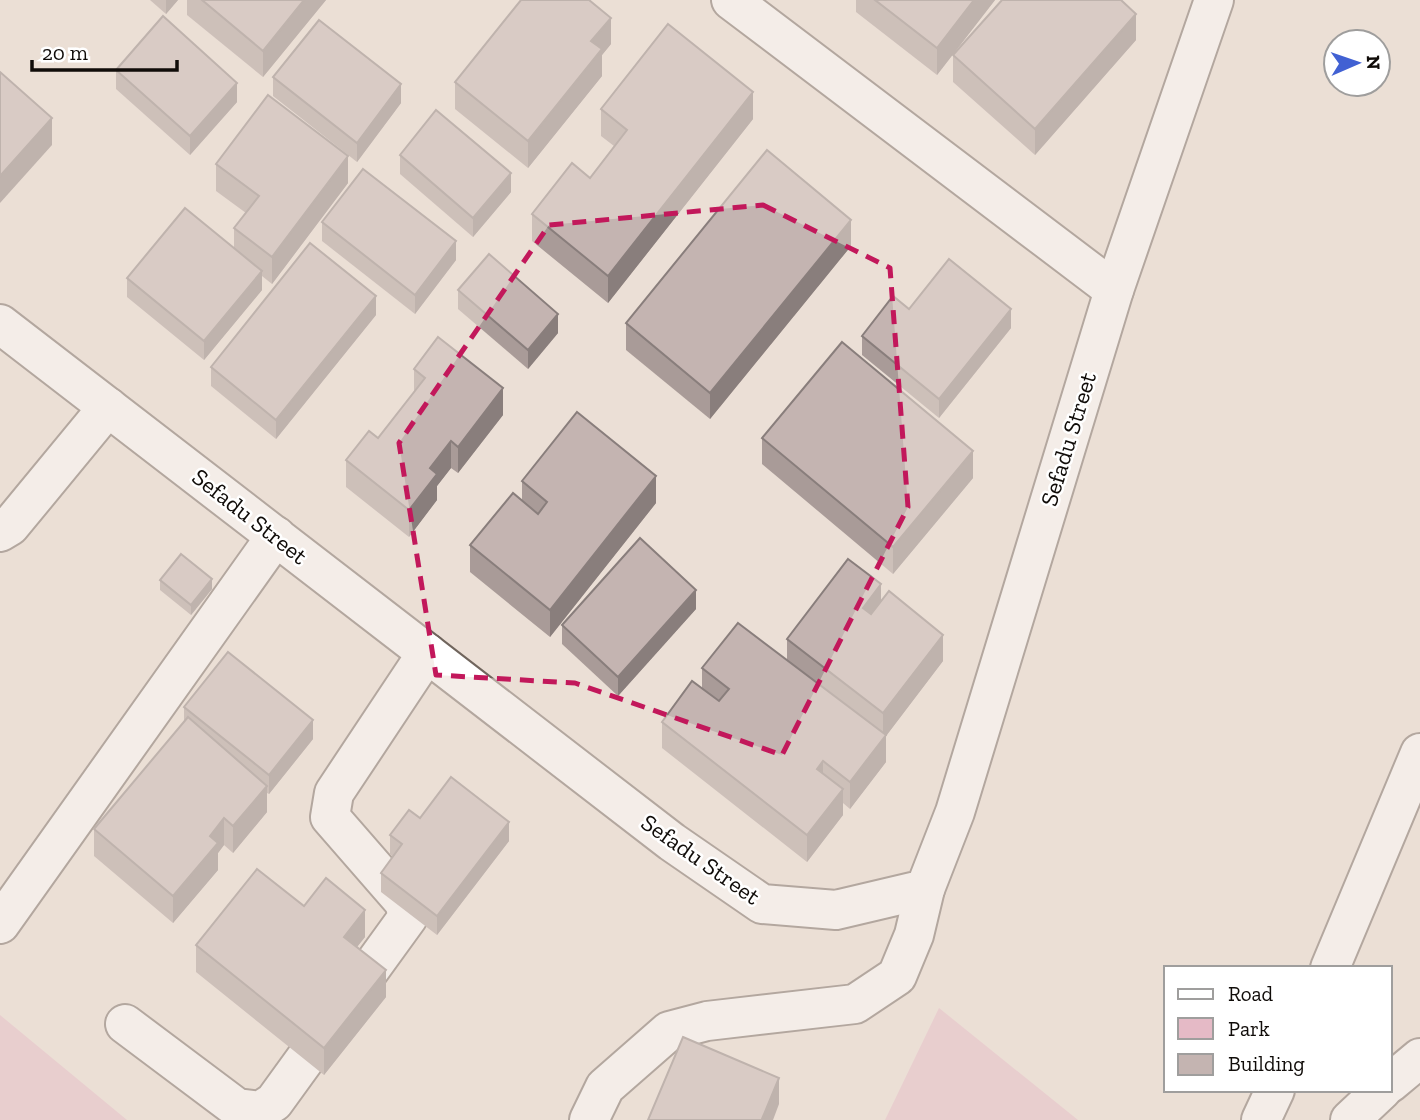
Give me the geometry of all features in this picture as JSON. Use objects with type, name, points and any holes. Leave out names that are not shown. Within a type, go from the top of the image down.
[{"type":"main road","points":[[731,0],[1114,290]]},
{"type":"main road","name":"Sefadu Street","points":[[0,324],[672,842],[762,904],[836,910],[925,889],[955,812],[1114,290],[1214,0]]},
{"type":"main road","points":[[0,533],[9,526],[108,407]]},
{"type":"main road","points":[[0,924],[276,536]]},
{"type":"main road","points":[[125,1024],[237,1108],[260,1111],[274,1102],[408,917],[404,902],[330,817],[334,793],[428,653]]},
{"type":"main road","points":[[1331,966],[1420,753]]},
{"type":"main road","points":[[589,1120],[605,1087],[669,1031],[707,1021],[855,1004],[897,976],[914,936],[925,889]]},
{"type":"main road","points":[[1392,1081],[1420,1058]]},
{"type":"main road","points":[[1261,1120],[1274,1092]]},
{"type":"main road","points":[[1350,1120],[1380,1092]]},
{"type":"highlighted area","points":[[763,205],[890,268],[908,507],[782,755],[575,683],[436,675],[399,443],[549,225]]},
{"type":"green space","points":[[939,1008],[1078,1120],[885,1120]]},
{"type":"green space","points":[[0,1015],[127,1120],[0,1120]]},
{"type":"building","points":[[202,0],[304,0],[263,51]]},
{"type":"building","points":[[521,0],[589,0],[611,18],[591,41],[602,49],[528,141],[455,82]]},
{"type":"building","points":[[875,0],[974,0],[937,48]]},
{"type":"building","points":[[1002,0],[1121,0],[1136,14],[1035,129],[953,55]]},
{"type":"building","points":[[163,16],[237,83],[190,136],[116,70]]},
{"type":"building","points":[[319,20],[401,84],[357,143],[273,77]]},
{"type":"building","points":[[668,24],[753,92],[608,276],[532,214],[572,163],[590,178],[627,130],[601,109]]},
{"type":"building","points":[[0,72],[52,118],[0,176]]},
{"type":"building","points":[[268,95],[348,156],[272,257],[234,228],[259,196],[216,164]]},
{"type":"building","points":[[436,110],[511,173],[473,218],[400,155]]},
{"type":"building","points":[[767,150],[851,220],[710,393],[626,323]]},
{"type":"building","points":[[363,169],[456,241],[415,295],[322,222]]},
{"type":"building","points":[[185,208],[262,271],[204,341],[127,278]]},
{"type":"building","points":[[310,243],[376,296],[276,420],[211,367]]},
{"type":"building","points":[[489,254],[558,314],[528,350],[458,290]]},
{"type":"building","points":[[949,259],[1011,309],[939,399],[862,336],[893,296],[909,309]]},
{"type":"building","points":[[438,337],[503,388],[458,447],[451,441],[430,468],[437,474],[409,510],[346,460],[369,431],[378,438],[425,378],[414,369]]},
{"type":"building","points":[[842,342],[973,451],[893,547],[762,438]]},
{"type":"building","points":[[577,412],[656,476],[550,610],[470,545],[513,493],[538,514],[547,502],[522,481]]},
{"type":"building","points":[[640,538],[696,590],[618,677],[562,625]]},
{"type":"building","points":[[181,554],[212,579],[191,605],[160,580]]},
{"type":"building","points":[[848,559],[881,584],[863,608],[871,614],[889,591],[943,635],[883,713],[787,639]]},
{"type":"building","points":[[738,623],[886,735],[850,782],[823,761],[817,769],[843,789],[807,835],[662,722],[692,681],[719,701],[729,689],[702,668]]},
{"type":"building","points":[[228,652],[313,720],[269,775],[184,707]]},
{"type":"building","points":[[188,717],[267,786],[233,826],[224,818],[210,836],[218,843],[173,896],[94,829]]},
{"type":"building","points":[[451,777],[509,822],[437,916],[381,873],[402,844],[390,835],[409,810],[420,818]]},
{"type":"building","points":[[257,869],[304,906],[326,878],[365,910],[344,937],[386,970],[324,1048],[196,945]]},
{"type":"building","points":[[683,1037],[779,1078],[762,1119],[765,1120],[648,1120]]}]
